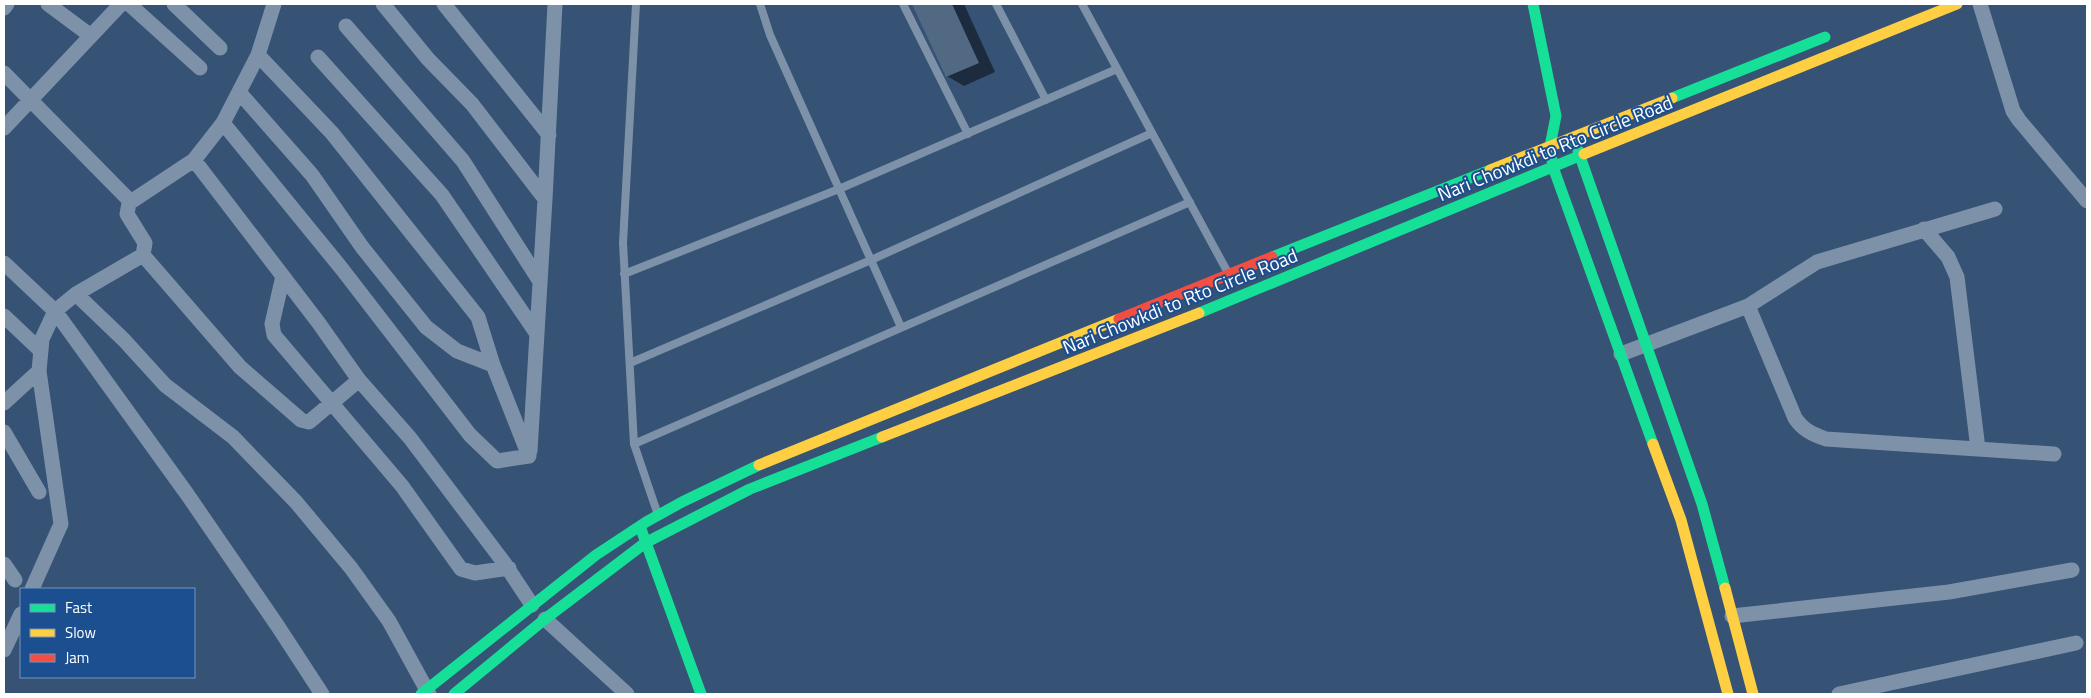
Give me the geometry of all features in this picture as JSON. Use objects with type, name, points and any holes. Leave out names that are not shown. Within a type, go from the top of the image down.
[{"type":"main road","points":[[1533,4],[1556,116],[1550,146],[1553,167],[1681,520],[1728,694]]},
{"type":"main road","name":"Nari Chowkdi to Rto Circle Road","points":[[454,694],[545,619],[645,543],[750,488],[1234,286],[1553,167],[1955,4]]},
{"type":"main road","points":[[426,693],[532,605],[596,555],[658,515],[760,465],[1234,286],[1550,146],[1837,33]]},
{"type":"main road","points":[[1556,116],[1573,137],[1702,504],[1753,694]]},
{"type":"main road","points":[[640,526],[701,694]]},
{"type":"street","points":[[4,8],[7,4]]},
{"type":"street","points":[[48,4],[91,36]]},
{"type":"street","points":[[4,128],[121,4]]},
{"type":"street","points":[[129,4],[200,68]]},
{"type":"street","points":[[174,4],[220,48]]},
{"type":"street","points":[[129,208],[194,160],[223,123],[258,55],[274,4]]},
{"type":"street","points":[[383,4],[428,59],[472,104],[545,198]]},
{"type":"street","points":[[444,4],[548,135]]},
{"type":"street","points":[[529,456],[555,4]]},
{"type":"street","points":[[1980,4],[2014,111],[2019,120],[2087,200]]},
{"type":"street","points":[[346,26],[463,161],[539,280]]},
{"type":"street","points":[[258,55],[332,133],[478,317],[493,366],[529,456]]},
{"type":"street","points":[[318,57],[442,195],[535,330]]},
{"type":"street","points":[[4,73],[32,100],[129,208],[144,249],[240,368],[301,420],[309,422],[359,380]]},
{"type":"street","points":[[239,92],[312,175],[367,254],[426,327],[457,351],[493,366]]},
{"type":"street","points":[[223,123],[342,269],[470,435],[497,461],[529,456]]},
{"type":"street","points":[[194,160],[283,276],[359,380],[410,438],[509,568],[532,605]]},
{"type":"street","points":[[1621,354],[1645,343],[1748,306],[1817,262],[1995,208]]},
{"type":"street","points":[[1924,230],[1948,257],[1957,277],[1978,449]]},
{"type":"street","points":[[32,588],[61,524],[39,371],[42,339],[54,311],[76,294],[144,249]]},
{"type":"street","points":[[4,263],[54,311],[193,502],[277,624],[322,694]]},
{"type":"street","points":[[283,276],[272,324],[274,335],[402,486],[460,569],[475,573],[509,568]]},
{"type":"street","points":[[76,294],[124,340],[165,385],[233,437],[296,502],[351,568],[389,621],[426,693]]},
{"type":"street","points":[[1748,306],[1795,418],[1802,428],[1826,439],[2054,454]]},
{"type":"street","points":[[4,316],[41,350]]},
{"type":"street","points":[[4,403],[39,371]]},
{"type":"street","points":[[4,432],[39,492]]},
{"type":"street","points":[[4,564],[16,580]]},
{"type":"street","points":[[1732,616],[1949,592],[2072,570]]},
{"type":"street","points":[[4,649],[20,616]]},
{"type":"street","points":[[545,619],[627,694]]},
{"type":"street","points":[[1839,694],[2076,643]]},
{"type":"lane","points":[[636,4],[623,226],[624,274],[634,444],[658,515],[666,532]]},
{"type":"lane","points":[[760,4],[770,35],[900,326]]},
{"type":"lane","points":[[903,4],[968,134]]},
{"type":"lane","points":[[996,4],[1046,100]]},
{"type":"lane","points":[[1082,4],[1234,286]]},
{"type":"lane","points":[[624,274],[839,189],[1118,69]]},
{"type":"lane","points":[[630,363],[871,260],[1152,133]]},
{"type":"lane","points":[[634,444],[900,326],[1190,202]]},
{"type":"building","points":[[912,4],[952,4],[979,63],[946,77]]},
{"type":"traffic: fast","points":[[1533,4],[1556,116],[1550,146],[1553,167],[1653,444]]},
{"type":"traffic: fast","points":[[1672,98],[1825,37]]},
{"type":"traffic: fast","points":[[1575,142],[1702,504],[1725,588]]},
{"type":"traffic: fast","points":[[1199,313],[1584,154]]},
{"type":"traffic: fast","points":[[1272,257],[1490,170]]},
{"type":"traffic: fast","points":[[454,694],[545,619],[645,543],[750,489],[882,437]]},
{"type":"traffic: fast","points":[[421,694],[596,555],[646,522],[682,502],[759,465]]},
{"type":"traffic: fast","points":[[641,529],[701,694]]},
{"type":"traffic: slow","points":[[1584,154],[1957,4]]},
{"type":"traffic: slow","points":[[1490,170],[1672,98]]},
{"type":"traffic: slow","points":[[882,437],[1199,313]]},
{"type":"traffic: slow","points":[[759,465],[1119,319]]},
{"type":"traffic: slow","points":[[1653,444],[1681,520],[1728,694]]},
{"type":"traffic: slow","points":[[1725,588],[1753,694]]},
{"type":"traffic: jam","points":[[1119,319],[1272,257]]}]
